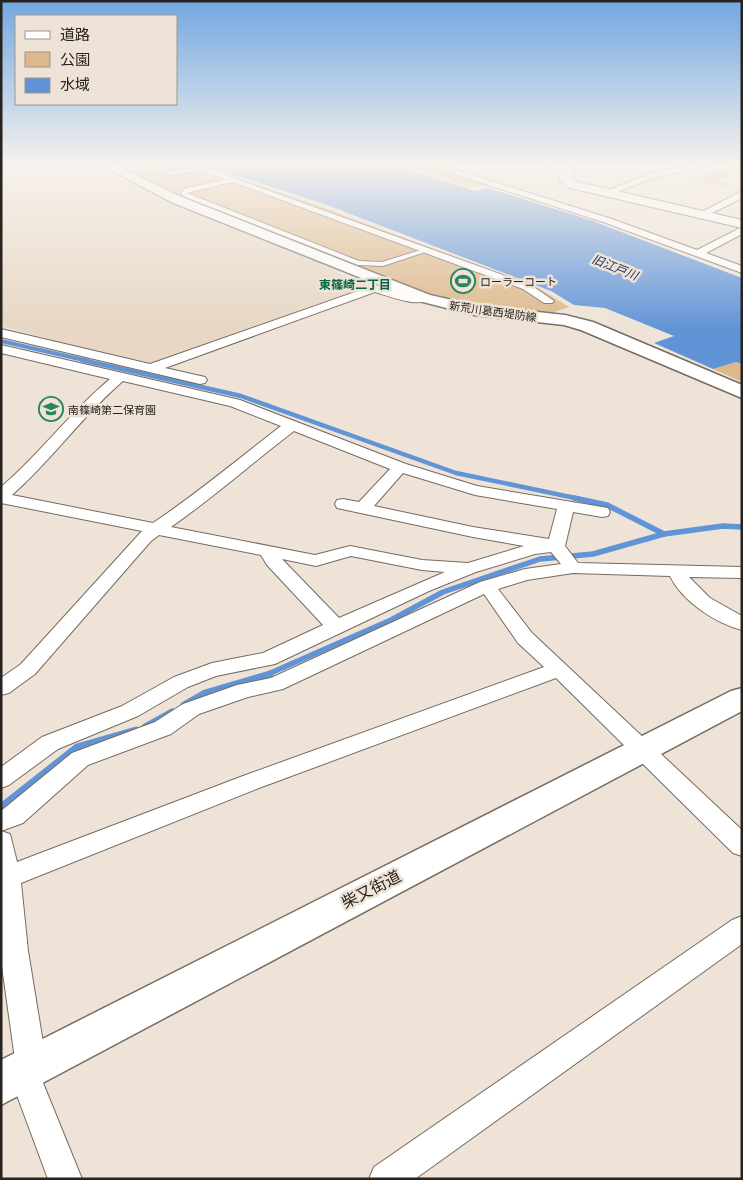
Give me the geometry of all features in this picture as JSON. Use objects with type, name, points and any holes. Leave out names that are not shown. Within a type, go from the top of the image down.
[{"type":"main road","name":"新荒川葛西堤防線","points":[[228,220],[425,298],[474,310],[565,320],[587,326],[742,392]]},
{"type":"main road","points":[[724,220],[742,224]]},
{"type":"main road","name":"柴又街道","points":[[19,1074],[330,910],[644,751],[742,698]]},
{"type":"street","points":[[249,220],[358,263],[383,264],[428,250]]},
{"type":"street","points":[[345,220],[527,287],[548,301]]},
{"type":"street","points":[[606,220],[742,270]]},
{"type":"street","points":[[697,254],[742,230]]},
{"type":"street","points":[[152,368],[375,288],[407,298],[425,298]]},
{"type":"street","points":[[1,333],[200,380]]},
{"type":"street","points":[[1,349],[235,403],[400,466],[475,490],[602,512]]},
{"type":"street","points":[[1,497],[23,478],[84,409],[120,377]]},
{"type":"street","points":[[1,688],[28,669],[144,537],[206,494],[223,478],[292,426]]},
{"type":"street","points":[[363,508],[400,466]]},
{"type":"street","points":[[1,497],[156,530],[316,560],[350,552],[422,565],[470,568]]},
{"type":"street","points":[[343,504],[483,534],[556,546],[573,568]]},
{"type":"street","points":[[556,546],[567,506]]},
{"type":"street","points":[[1,779],[50,743],[130,712],[181,682],[212,670],[268,659],[422,587],[470,568],[533,550],[556,546]]},
{"type":"street","points":[[268,552],[273,560],[337,628]]},
{"type":"street","points":[[1,821],[14,816],[80,759],[163,728],[191,709],[245,690],[276,684],[396,630],[427,612],[487,586],[525,575],[573,568],[742,573]]},
{"type":"street","points":[[676,570],[680,579],[694,596],[742,624]]},
{"type":"street","points":[[487,586],[525,638],[742,846]]},
{"type":"street","points":[[4,877],[559,669]]},
{"type":"street","points":[[1,841],[14,951],[19,1074],[65,1179]]},
{"type":"street","points":[[386,1179],[742,928]]},
{"type":"shaded area","points":[[1,220],[211,220],[320,263],[342,275],[370,286],[159,364],[101,353],[1,326]]},
{"type":"green space","points":[[242,220],[357,220],[540,289],[569,307],[549,314],[509,310],[474,305],[422,292]]},
{"type":"green space","points":[[736,362],[742,364],[742,382],[713,369]]},
{"type":"water","name":"旧江戸川","points":[[366,220],[590,220],[742,278],[742,364],[736,362],[713,369],[654,343],[674,336],[605,308],[574,305],[551,291]]},
{"type":"waterway","points":[[1,341],[88,361]]},
{"type":"waterway","points":[[82,360],[241,396],[456,473],[580,499]]},
{"type":"waterway","points":[[574,498],[607,505],[664,534]]},
{"type":"waterway","points":[[664,534],[723,526],[742,527]]},
{"type":"waterway","points":[[266,675],[391,620],[443,592],[540,559],[593,554],[664,534]]},
{"type":"waterway","points":[[184,705],[205,693],[270,674]]},
{"type":"waterway","points":[[145,727],[172,712]]},
{"type":"waterway","points":[[1,807],[77,747],[136,730]]},
{"type":"place","name":"ローラーコート","points":[[463,281]]},
{"type":"place","name":"南篠崎第二保育園","points":[[51,409]]},
{"type":"district","name":"東篠崎二丁目","points":[[355,284]]}]
